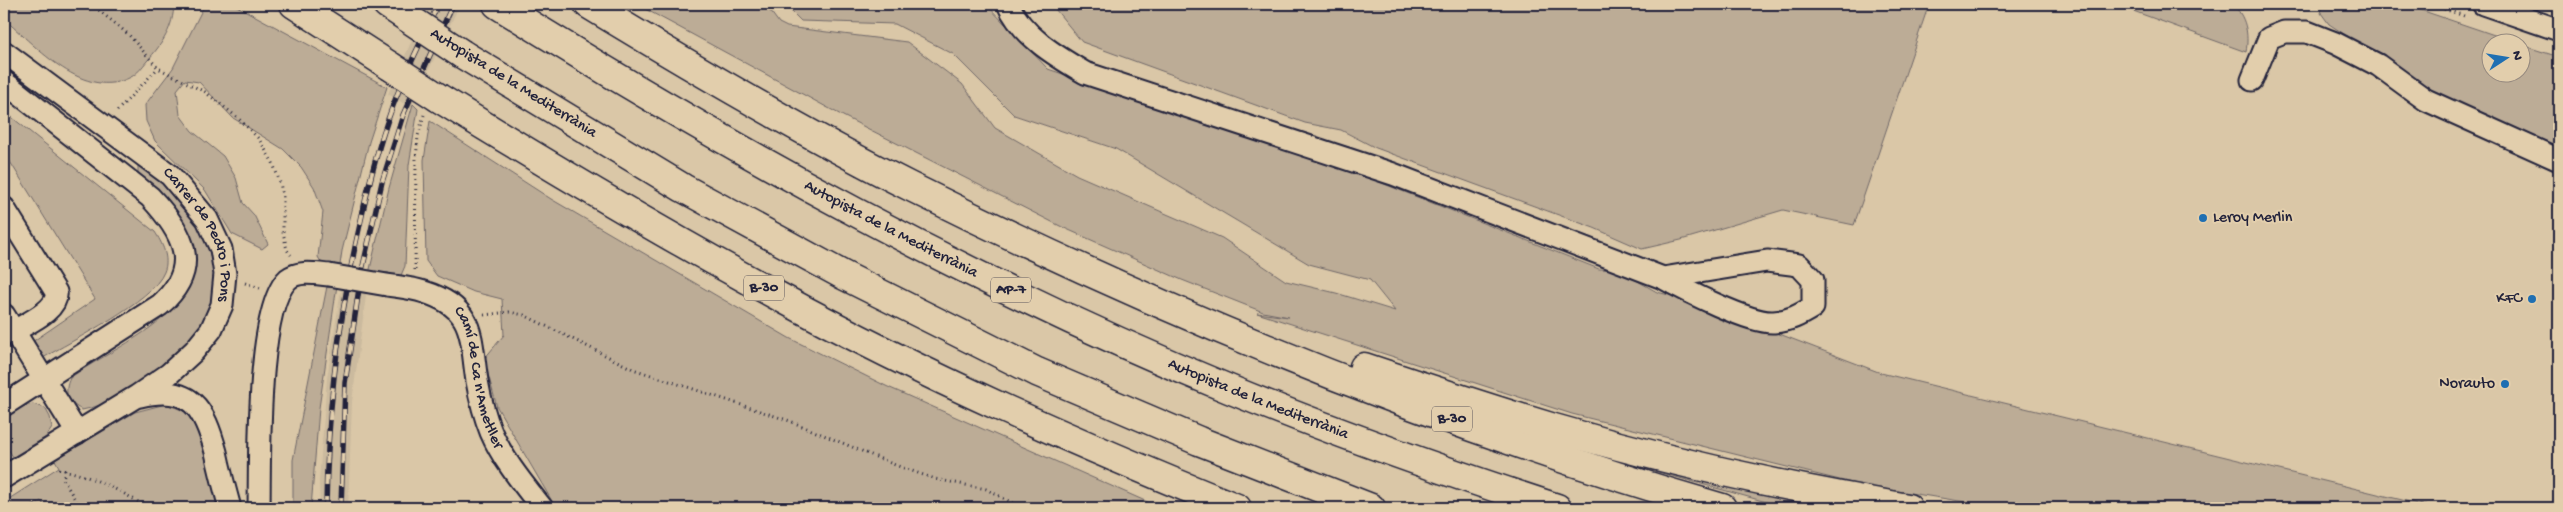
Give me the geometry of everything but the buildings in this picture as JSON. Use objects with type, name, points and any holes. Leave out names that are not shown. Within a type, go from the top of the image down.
[{"type":"highway","name":"B-30","points":[[294,4],[390,66],[432,105],[779,297],[871,344],[1090,448],[1237,508]]},
{"type":"highway","name":"Autopista de la Mediterrània","points":[[497,4],[735,147],[826,198],[941,256],[1110,336],[1228,389],[1352,437],[1557,508]]},
{"type":"highway","name":"B-30","points":[[588,4],[742,94],[908,185],[1033,245],[1187,315],[1289,358],[1528,447],[1722,508]]},
{"type":"highway","name":"Autopista de la Mediterrània","points":[[397,11],[462,54],[683,188],[843,275],[1037,372],[1199,441],[1371,508]]},
{"type":"highway","points":[[1187,315],[1602,441],[1782,485],[1908,508]]},
{"type":"street","points":[[1008,4],[1012,13],[1047,52],[1085,73],[1393,174],[1663,278],[1697,297],[1772,323],[1792,319],[1812,307],[1813,280],[1799,265],[1767,261],[1663,278]]},
{"type":"street","points":[[2483,4],[2559,30]]},
{"type":"street","points":[[2252,80],[2269,38],[2284,32],[2307,32],[2335,43],[2378,66],[2426,100],[2559,160]]},
{"type":"street","name":"Carrer de Pedro i Pons","points":[[4,52],[170,175],[207,219],[221,249],[225,274],[222,305],[211,330],[194,350],[169,374],[137,396],[4,477]]},
{"type":"street","name":"Carrer de Pedro i Pons","points":[[4,82],[150,197],[166,215],[179,235],[184,252],[185,270],[179,284],[160,305],[4,405]]},
{"type":"street","points":[[4,208],[56,292],[57,297],[55,305],[9,323],[42,380],[77,433]]},
{"type":"street","points":[[259,508],[261,412],[269,324],[276,297],[289,279],[307,273]]},
{"type":"street","name":"Camí de Ca n'Ametller","points":[[307,273],[329,275],[424,292],[442,299],[458,310],[466,319],[472,335],[477,382],[491,432],[500,450],[542,508]]},
{"type":"street","points":[[137,396],[150,393],[172,393],[193,402],[204,416],[230,508]]},
{"type":"path","points":[[91,4],[128,34],[158,68],[205,92],[237,116],[259,138],[280,183],[283,197],[283,232],[287,250],[307,273]]},
{"type":"path","points":[[116,113],[158,68]]},
{"type":"path","points":[[424,292],[416,276],[414,257],[416,160],[418,136],[432,105]]},
{"type":"path","points":[[466,319],[500,312],[524,315],[633,369],[790,420],[895,466],[936,479],[986,489],[1022,508]]},
{"type":"path","points":[[44,453],[53,467],[82,474],[122,491],[148,508]]},
{"type":"path","points":[[65,470],[63,479],[80,508]]},
{"type":"shaded area","points":[[4,4],[174,4],[172,20],[158,48],[135,74],[113,83],[96,82],[79,77],[62,68],[4,19]]},
{"type":"shaded area","points":[[205,4],[233,4],[387,87],[369,142],[342,251],[319,408],[311,508],[293,508],[293,460],[329,276],[318,257],[323,212],[314,187],[301,167],[283,149],[233,118],[199,82],[185,80],[177,90],[180,115],[192,131],[223,156],[236,178],[243,203],[254,215],[268,244],[262,249],[232,234],[205,190],[155,141],[146,121],[145,105],[173,68]]},
{"type":"shaded area","points":[[428,4],[460,4],[411,108],[388,94]]},
{"type":"shaded area","points":[[636,4],[765,4],[779,23],[787,27],[907,42],[962,84],[995,128],[1077,175],[1222,238],[1286,281],[1336,293],[1395,311],[1370,280],[1309,264],[1116,149],[1014,115],[953,54],[895,24],[801,21],[784,4],[986,4],[1048,69],[1359,174],[1599,269],[1618,270],[1657,292],[1696,302],[1881,373],[2435,508],[2003,508],[1860,485],[1572,414],[1257,313],[1289,317],[1263,312],[1182,280],[1062,227],[843,116]]},
{"type":"shaded area","points":[[1051,4],[1929,4],[1854,225],[1783,210],[1681,240],[1642,249],[1594,228],[1376,148],[1341,130],[1305,123],[1082,42]]},
{"type":"shaded area","points":[[2114,4],[2232,4],[2241,14],[2247,32],[2246,52]]},
{"type":"shaded area","points":[[2324,4],[2403,4],[2486,32],[2480,32],[2480,82],[2530,82],[2530,48],[2559,57],[2559,147],[2432,92],[2329,24],[2321,13]]},
{"type":"shaded area","points":[[413,104],[418,109],[409,165],[405,266],[399,280],[367,282],[389,188]]},
{"type":"shaded area","points":[[4,111],[155,232],[166,256],[164,272],[157,283],[144,295],[110,320],[43,358],[32,342],[95,299],[4,152]]},
{"type":"shaded area","points":[[430,121],[551,199],[789,338],[888,387],[1161,508],[556,508],[497,407],[484,359],[504,335],[502,299],[474,292],[437,276],[426,261],[424,160]]},
{"type":"shaded area","points":[[138,163],[166,185],[192,210],[205,230],[215,272],[210,308],[203,324],[193,339],[165,365],[117,396],[100,405],[82,410],[73,404],[68,397],[67,388],[70,378],[155,324],[174,307],[187,287],[192,266],[188,241],[179,219],[163,197],[138,176]]},
{"type":"shaded area","points":[[342,284],[367,288],[352,402],[348,508],[320,508],[319,481],[327,378]]},
{"type":"shaded area","points":[[33,404],[45,408],[50,417],[52,428],[46,437],[13,457],[4,442],[4,418],[24,406]]},
{"type":"shaded area","points":[[166,404],[185,412],[195,424],[208,460],[219,508],[46,508],[41,501],[29,508],[4,508],[4,502],[59,467],[55,460],[135,412]]},
{"type":"shaded area","points":[[1640,467],[1831,507],[1838,508],[1788,508]]},
{"type":"railway","points":[[326,508],[329,435],[336,363],[346,291],[364,206],[378,151],[396,97],[438,4]]},
{"type":"railway","points":[[341,508],[345,383],[361,275],[382,182],[403,115],[453,4]]},
{"type":"place","name":"Leroy Merlin","points":[[2203,218]]},
{"type":"place","name":"KFC","points":[[2532,299]]},
{"type":"place","name":"Norauto","points":[[2505,384]]}]
